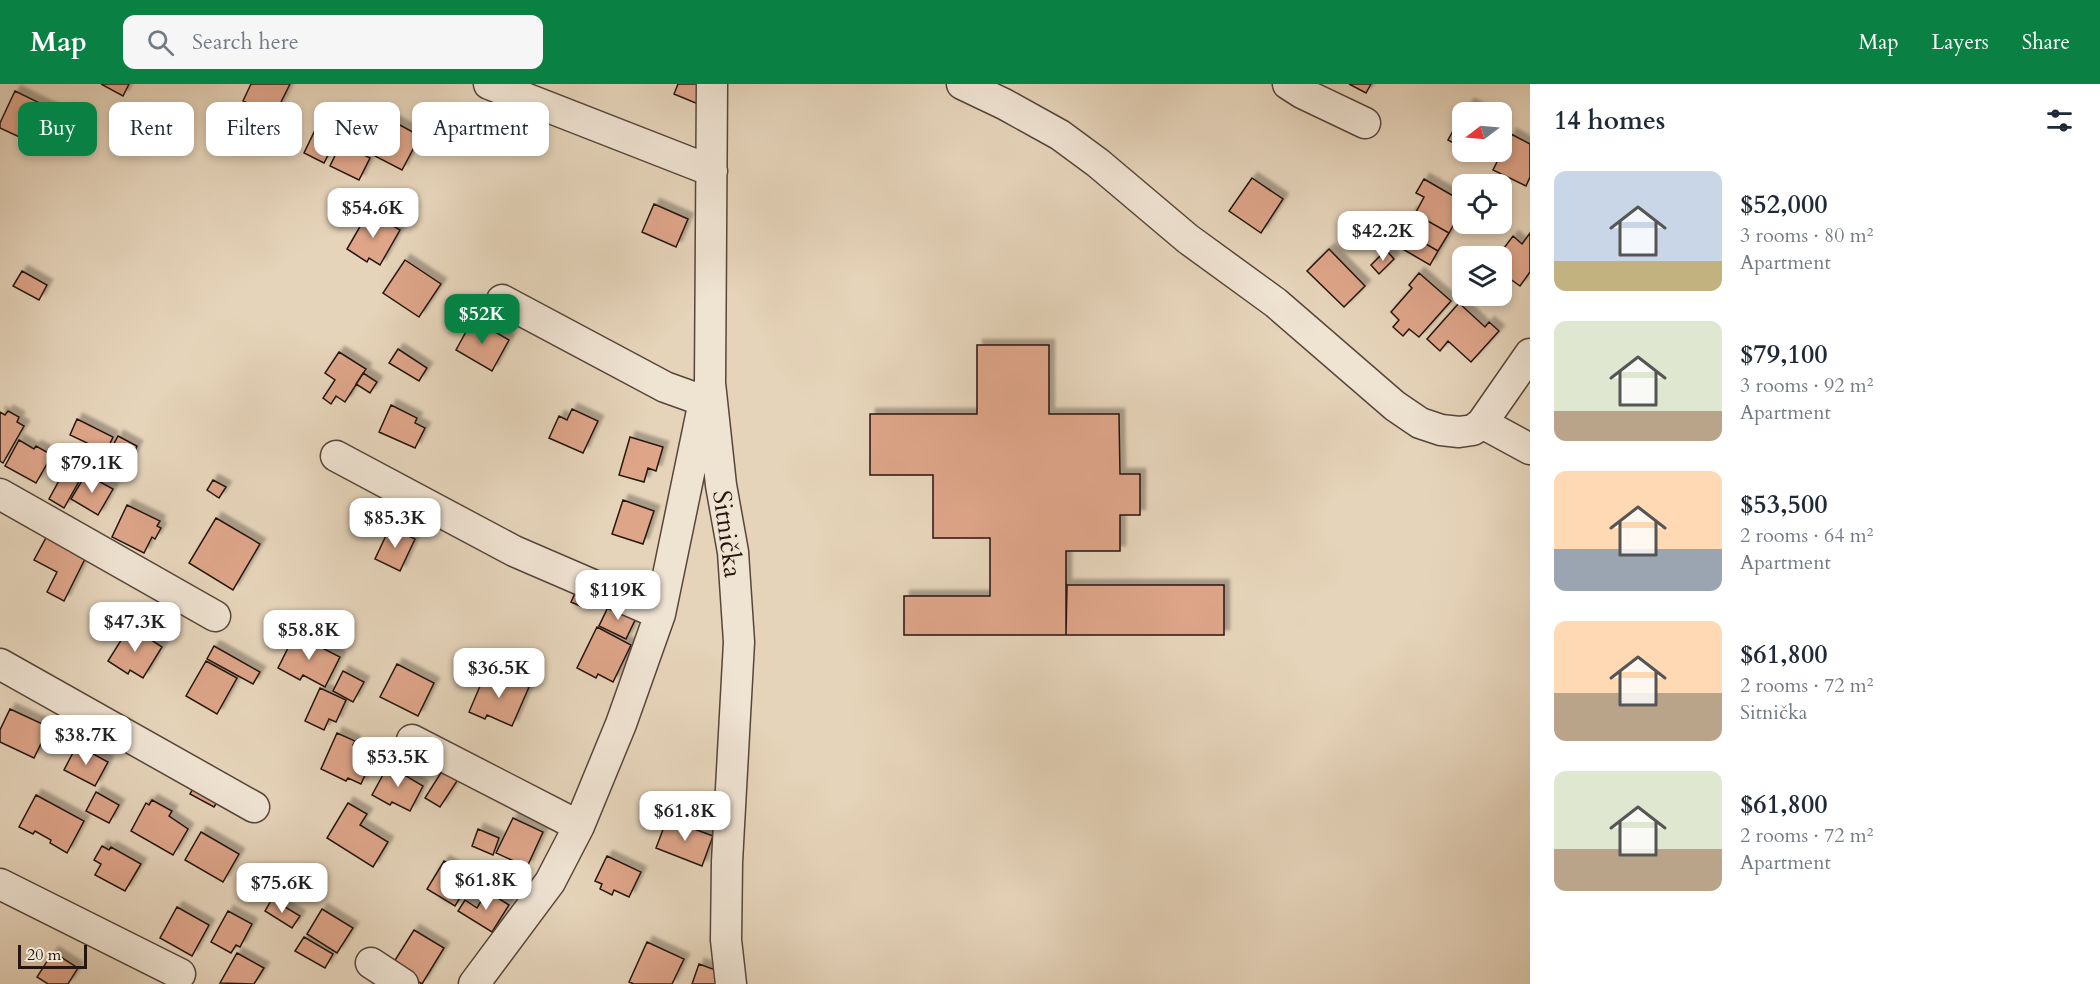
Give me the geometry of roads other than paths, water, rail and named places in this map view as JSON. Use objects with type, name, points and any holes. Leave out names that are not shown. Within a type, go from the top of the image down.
[{"type":"street","points":[[489,84],[712,171]]},
{"type":"street","name":"Sitnička","points":[[712,84],[707,392],[733,552],[739,642],[727,862],[726,940],[731,984]]},
{"type":"street","points":[[962,84],[1060,135],[1098,163],[1188,239],[1276,303],[1395,406],[1420,423],[1441,430],[1459,432],[1473,430],[1482,423],[1530,354]]},
{"type":"street","points":[[1288,84],[1365,123]]},
{"type":"street","points":[[474,984],[550,882],[579,826],[621,724],[660,614],[707,392],[665,387],[501,300]]},
{"type":"street","points":[[1482,423],[1530,448]]},
{"type":"street","points":[[336,456],[514,551],[660,614]]},
{"type":"street","points":[[0,494],[215,616]]},
{"type":"street","points":[[0,664],[254,807]]},
{"type":"street","points":[[412,740],[579,826]]},
{"type":"street","points":[[0,884],[180,974]]},
{"type":"street","points":[[371,963],[403,984]]}]
